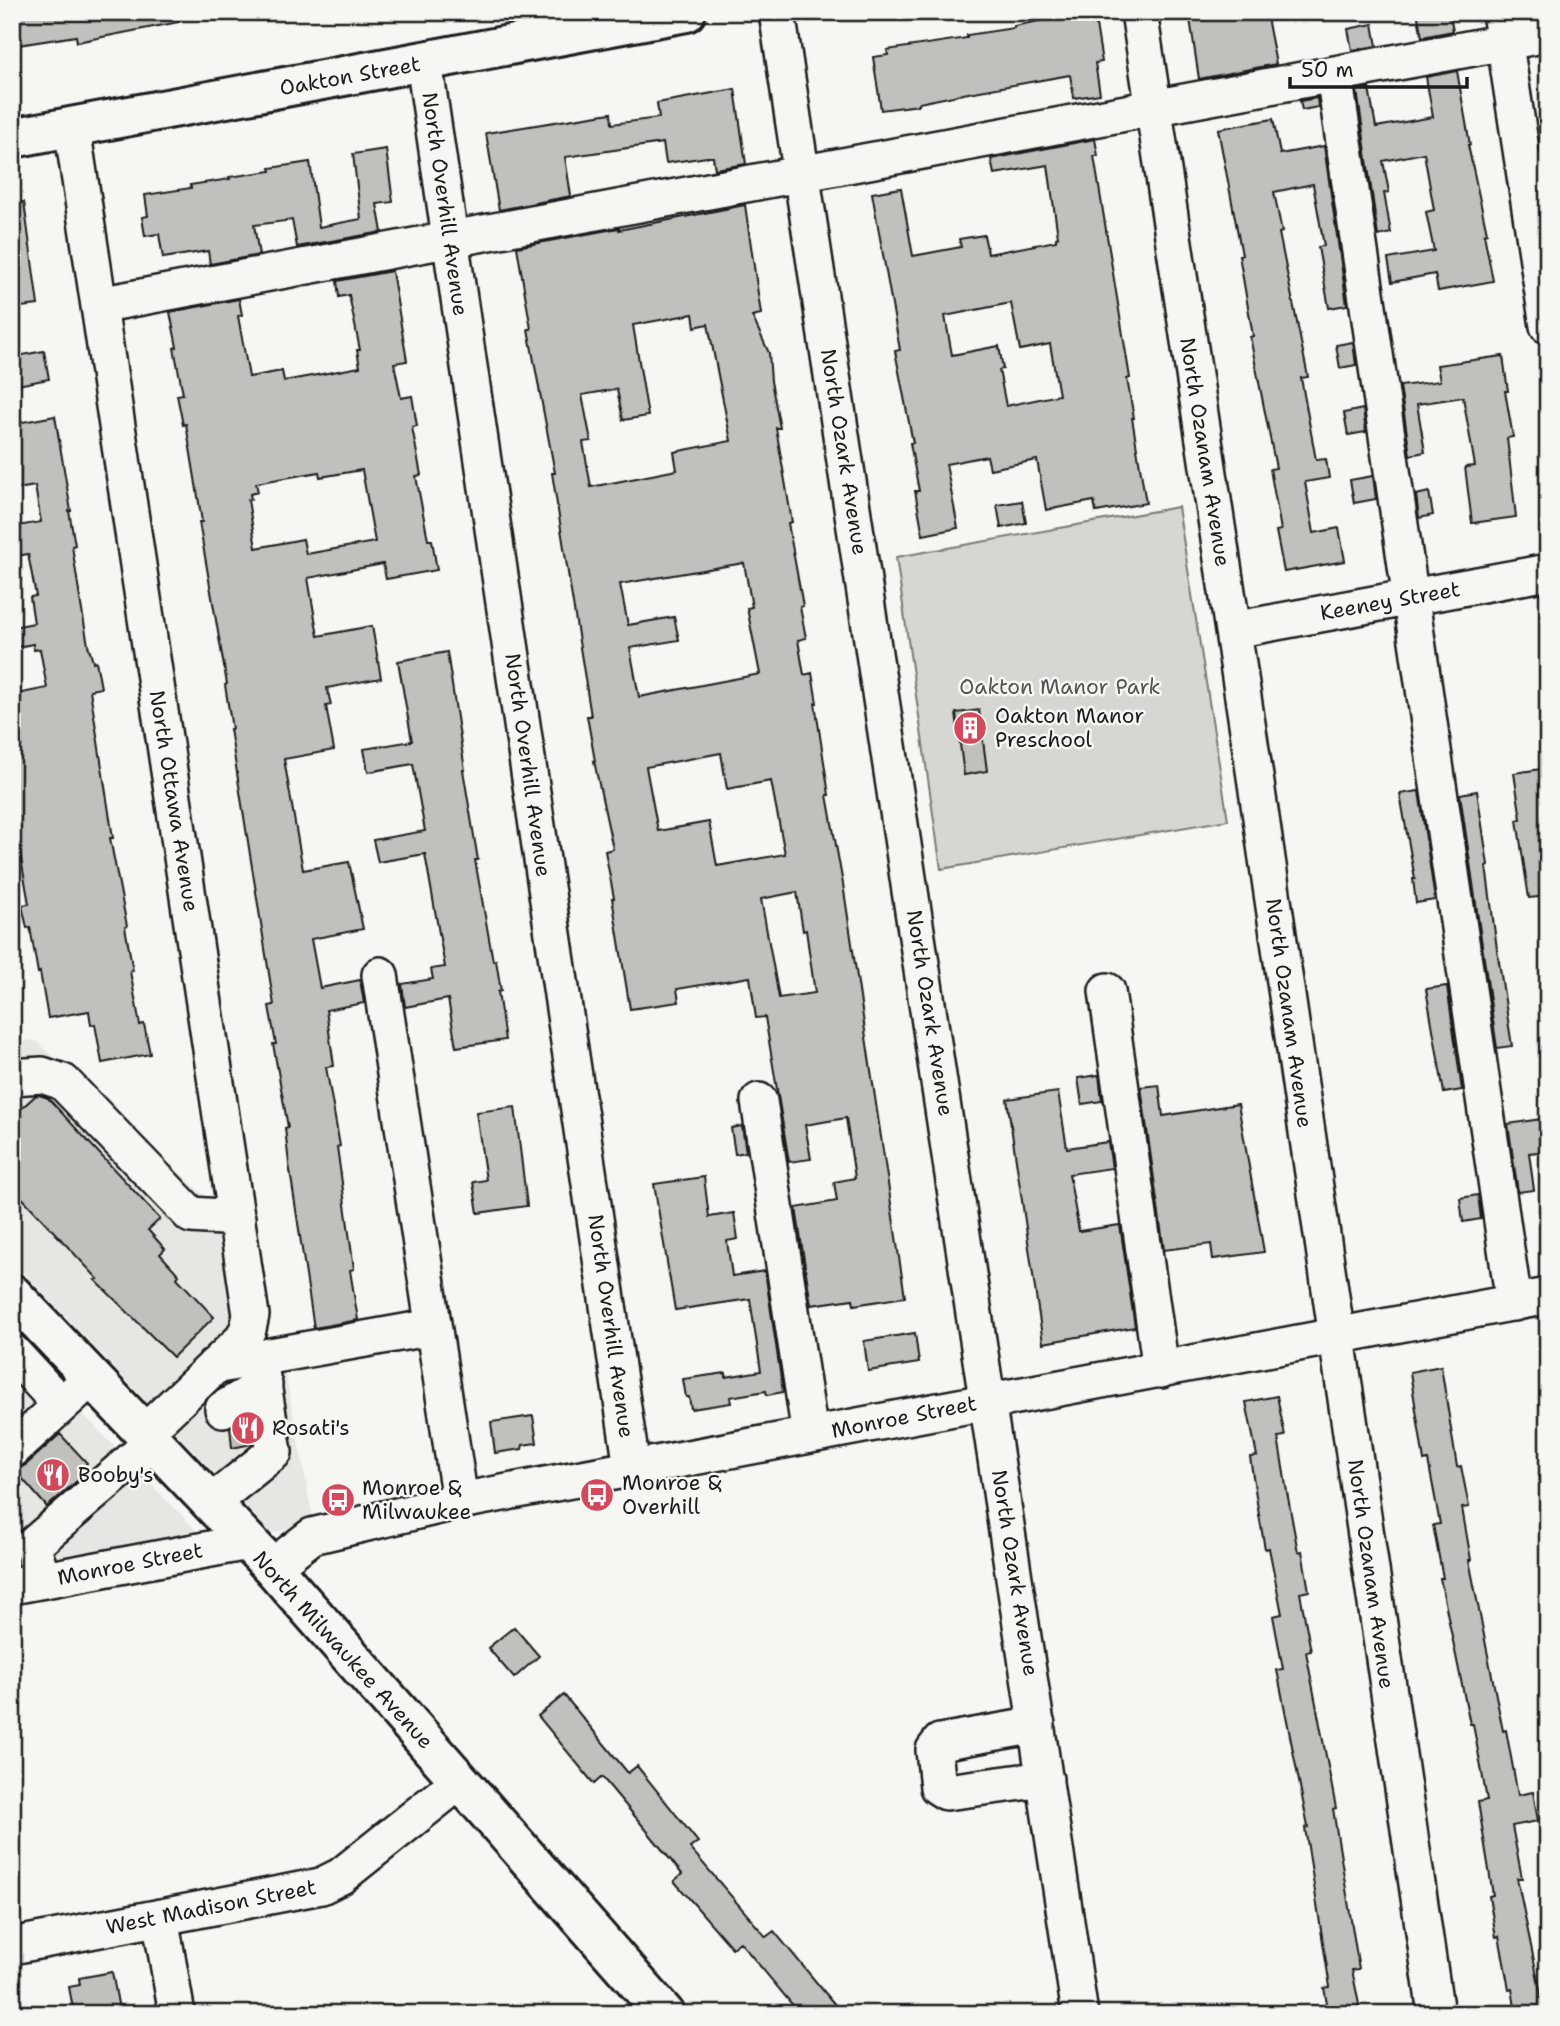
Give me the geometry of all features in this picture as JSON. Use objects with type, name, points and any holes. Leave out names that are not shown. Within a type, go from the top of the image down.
[{"type":"main road","name":"Oakton Street","points":[[12,138],[687,12]]},
{"type":"main road","name":"North Milwaukee Avenue","points":[[12,1294],[260,1555],[665,2014]]},
{"type":"street","name":"North Ozark Avenue","points":[[777,12],[1080,2014]]},
{"type":"street","name":"North Ozanam Avenue","points":[[1139,12],[1233,630],[1436,2014]]},
{"type":"street","points":[[1503,27],[1548,326]]},
{"type":"street","points":[[99,305],[1334,74],[1503,27],[1548,34]]},
{"type":"street","name":"North Overhill Avenue","points":[[424,62],[632,1468]]},
{"type":"street","points":[[1334,74],[1514,1303]]},
{"type":"street","name":"North Ottawa Avenue","points":[[22,1582],[32,1546],[148,1437],[241,1341],[248,1329],[251,1315],[72,127]]},
{"type":"street","name":"Keeney Street","points":[[1233,630],[1548,572]]},
{"type":"street","points":[[380,975],[460,1501]]},
{"type":"street","points":[[1107,991],[1161,1370]]},
{"type":"street","points":[[12,1077],[42,1075],[63,1082],[191,1214],[237,1218]]},
{"type":"street","points":[[759,1101],[810,1435]]},
{"type":"street","name":"Monroe Street","points":[[22,1582],[260,1555],[312,1535],[460,1501],[1548,1296]]},
{"type":"street","points":[[214,1366],[262,1372],[433,1327]]},
{"type":"street","points":[[12,1352],[61,1405]]},
{"type":"street","points":[[223,1409],[262,1372]]},
{"type":"street","points":[[211,1503],[277,1466],[262,1372]]},
{"type":"street","points":[[12,1450],[91,1378]]},
{"type":"street","points":[[1037,1725],[940,1742],[934,1750],[939,1787],[946,1792],[1045,1779]]},
{"type":"street","name":"West Madison Street","points":[[12,1946],[321,1886],[341,1876],[460,1781]]},
{"type":"street","points":[[160,1917],[177,2014]]},
{"type":"shaded area","points":[[35,1040],[232,1221],[253,1354],[281,1351],[314,1524],[271,1533],[12,1260],[12,1044]]},
{"type":"shaded area","points":[[12,1341],[216,1551],[12,1588]]},
{"type":"green space","name":"Oakton Manor Park","points":[[1178,507],[1228,820],[941,869],[896,557]]},
{"type":"building","points":[[12,12],[178,12],[179,22],[77,42],[76,36],[12,46]]},
{"type":"building","points":[[1083,12],[1094,12],[1102,62],[1095,63],[1100,94],[1074,98],[1070,75],[881,110],[873,57],[888,55],[887,50],[967,38],[967,35],[1014,28]]},
{"type":"building","points":[[1189,12],[1266,12],[1276,64],[1199,79]]},
{"type":"building","points":[[1417,12],[1441,12],[1442,16],[1450,15],[1453,31],[1422,37]]},
{"type":"building","points":[[1373,24],[1377,46],[1352,50],[1348,29]]},
{"type":"building","points":[[1457,71],[1468,145],[1487,233],[1484,234],[1493,281],[1438,291],[1435,274],[1392,282],[1388,259],[1434,251],[1426,212],[1434,210],[1424,153],[1383,161],[1389,192],[1384,193],[1391,233],[1378,236],[1357,90],[1369,88],[1376,127],[1433,117],[1426,77]]},
{"type":"building","points":[[735,89],[746,164],[715,169],[713,157],[666,163],[663,143],[565,157],[571,196],[499,210],[486,133],[611,113],[612,124],[659,118],[657,103]]},
{"type":"building","points":[[1317,98],[1318,107],[1302,110],[1300,101]]},
{"type":"building","points":[[1273,119],[1280,154],[1324,146],[1347,305],[1329,308],[1318,247],[1324,246],[1313,184],[1274,192],[1282,232],[1279,233],[1308,377],[1301,378],[1316,460],[1326,459],[1329,478],[1305,482],[1314,533],[1339,528],[1345,561],[1284,572],[1276,531],[1281,530],[1270,469],[1276,468],[1250,337],[1253,336],[1239,255],[1242,255],[1218,129]]},
{"type":"building","points":[[1095,139],[1098,156],[1094,156],[1130,378],[1127,379],[1146,503],[1096,512],[1094,501],[1046,510],[1037,460],[990,469],[987,456],[946,464],[958,528],[923,535],[915,491],[919,491],[910,443],[913,443],[895,351],[900,350],[872,193],[901,188],[913,256],[961,247],[959,239],[984,235],[988,254],[1056,241],[1058,237],[1048,165],[994,174],[991,159]],"holes":[[[1011,303],[1020,350],[1050,344],[1059,395],[1006,406],[999,370],[1003,369],[999,346],[952,355],[945,316]]]},
{"type":"building","points":[[386,149],[393,202],[377,204],[382,232],[297,247],[292,220],[254,225],[259,255],[210,264],[208,251],[163,258],[159,234],[145,236],[142,217],[148,216],[145,195],[191,188],[190,185],[310,162],[319,227],[361,219],[353,154]]},
{"type":"building","points":[[24,202],[38,305],[12,308],[12,203]]},
{"type":"building","points":[[745,205],[761,314],[752,316],[769,353],[780,428],[776,428],[792,522],[788,523],[803,606],[800,607],[806,638],[798,640],[804,675],[812,673],[817,703],[827,795],[843,884],[905,1297],[854,1305],[853,1299],[811,1305],[796,1208],[837,1201],[834,1182],[855,1178],[846,1118],[805,1125],[811,1159],[789,1162],[765,1017],[756,1018],[750,977],[677,989],[679,1002],[630,1009],[605,851],[613,849],[594,761],[587,716],[591,716],[552,473],[555,473],[528,329],[531,329],[517,247]],"holes":[[[693,314],[695,327],[708,324],[731,441],[674,452],[677,470],[591,487],[583,442],[591,441],[582,395],[617,389],[623,420],[648,416],[633,325]],[[744,563],[752,607],[747,608],[760,674],[639,697],[630,648],[679,640],[674,617],[628,625],[620,584]],[[721,753],[727,789],[771,781],[785,854],[717,866],[709,822],[658,831],[646,767]],[[797,892],[803,931],[806,930],[815,993],[779,998],[761,899]]]},
{"type":"building","points":[[392,271],[407,361],[394,363],[401,398],[412,396],[417,426],[412,427],[421,475],[416,476],[428,540],[432,540],[437,570],[386,579],[383,564],[308,578],[318,636],[372,626],[381,678],[327,688],[331,705],[326,706],[334,750],[284,759],[303,870],[349,862],[363,929],[311,939],[320,988],[360,980],[364,1003],[326,1010],[334,1066],[326,1067],[340,1146],[337,1147],[354,1269],[350,1270],[358,1320],[314,1328],[289,1164],[285,1128],[288,1127],[273,1044],[276,1044],[269,1006],[274,1005],[230,729],[227,684],[199,522],[202,522],[186,424],[183,425],[177,395],[183,394],[170,312],[239,299],[242,315],[238,316],[249,377],[282,371],[284,381],[360,367],[357,350],[360,350],[349,295],[339,297],[337,281]],"holes":[[[362,470],[375,542],[306,554],[303,539],[256,548],[248,500],[251,499],[250,494],[258,492],[256,483],[319,472],[320,477]]]},
{"type":"building","points":[[1353,342],[1356,365],[1340,368],[1336,345]]},
{"type":"building","points":[[44,351],[49,379],[12,386],[12,357]]},
{"type":"building","points":[[1503,356],[1508,391],[1505,391],[1513,437],[1507,438],[1516,517],[1472,523],[1465,467],[1475,466],[1463,397],[1417,404],[1425,452],[1410,455],[1400,386],[1440,381],[1437,365]]},
{"type":"building","points":[[1363,409],[1366,432],[1348,435],[1344,413]]},
{"type":"building","points":[[55,416],[71,511],[75,545],[72,546],[81,605],[88,645],[93,662],[96,661],[101,688],[90,690],[113,838],[110,838],[127,926],[125,927],[133,971],[130,971],[140,1025],[144,1024],[150,1054],[102,1063],[95,1024],[91,1025],[89,1011],[48,1018],[30,927],[27,928],[22,905],[29,904],[12,808],[12,695],[47,688],[40,649],[34,650],[33,644],[17,647],[13,627],[34,623],[30,597],[36,596],[28,554],[12,557],[12,527],[41,522],[35,486],[12,490],[12,424]]},
{"type":"building","points":[[1373,476],[1376,499],[1354,503],[1350,480]]},
{"type":"building","points":[[1429,492],[1433,515],[1419,518],[1416,495]]},
{"type":"building","points":[[1022,501],[1026,523],[1001,528],[997,505]]},
{"type":"building","points":[[447,652],[478,860],[475,860],[501,991],[498,992],[505,1040],[456,1047],[448,999],[405,1007],[402,984],[433,979],[431,969],[445,967],[425,854],[378,862],[373,840],[425,831],[413,764],[368,772],[364,749],[412,741],[398,661]]},
{"type":"building","name":"Oakton Manor Preschool","points":[[979,710],[987,771],[964,775],[956,713]]},
{"type":"building","points":[[1548,768],[1548,896],[1529,898],[1517,820],[1521,819],[1514,773]]},
{"type":"building","points":[[1419,791],[1435,900],[1416,903],[1415,879],[1400,794]]},
{"type":"building","points":[[1477,791],[1512,1046],[1497,1048],[1460,794]]},
{"type":"building","points":[[1447,986],[1462,1090],[1444,1093],[1426,989]]},
{"type":"building","points":[[1099,1075],[1102,1101],[1082,1104],[1078,1078]]},
{"type":"building","points":[[1159,1085],[1163,1116],[1238,1104],[1264,1252],[1213,1259],[1211,1244],[1164,1250],[1141,1087]]},
{"type":"building","points":[[1058,1092],[1067,1148],[1108,1142],[1112,1168],[1069,1174],[1079,1231],[1120,1225],[1135,1327],[1043,1343],[1007,1099]]},
{"type":"building","points":[[39,1095],[48,1098],[160,1219],[148,1230],[165,1249],[160,1254],[179,1275],[177,1278],[214,1317],[173,1357],[95,1280],[98,1279],[12,1187],[12,1117]]},
{"type":"building","points":[[515,1107],[527,1206],[478,1213],[473,1182],[486,1180],[476,1112]]},
{"type":"building","points":[[1548,1118],[1548,1151],[1529,1153],[1534,1190],[1518,1192],[1508,1124]]},
{"type":"building","points":[[742,1126],[746,1152],[735,1154],[731,1128]]},
{"type":"building","points":[[704,1177],[709,1217],[734,1213],[738,1239],[727,1241],[732,1276],[765,1271],[783,1392],[767,1395],[766,1391],[730,1397],[731,1403],[691,1409],[683,1379],[726,1373],[726,1377],[761,1371],[750,1299],[675,1310],[654,1184]]},
{"type":"building","points":[[1478,1195],[1481,1219],[1463,1222],[1460,1198]]},
{"type":"building","points":[[915,1333],[919,1363],[868,1371],[864,1341]]},
{"type":"building","points":[[1441,1366],[1457,1467],[1461,1466],[1469,1507],[1462,1508],[1469,1560],[1503,1731],[1506,1730],[1518,1795],[1533,1792],[1538,1821],[1512,1826],[1522,1878],[1517,1878],[1545,2014],[1516,2014],[1499,1936],[1496,1937],[1489,1896],[1493,1895],[1478,1802],[1487,1800],[1440,1578],[1443,1578],[1433,1525],[1440,1524],[1428,1460],[1424,1461],[1410,1372]]},
{"type":"building","points":[[1277,1396],[1285,1436],[1278,1437],[1287,1492],[1298,1552],[1302,1551],[1309,1591],[1300,1593],[1311,1651],[1306,1652],[1336,1808],[1333,1809],[1359,1969],[1352,1970],[1361,2014],[1329,2014],[1324,1988],[1330,1987],[1305,1828],[1308,1827],[1277,1670],[1283,1669],[1273,1616],[1282,1614],[1258,1509],[1250,1457],[1257,1456],[1246,1402]]},
{"type":"building","points":[[533,1416],[537,1443],[523,1445],[522,1449],[495,1453],[491,1422]]},
{"type":"building","points":[[248,1418],[252,1444],[232,1448],[230,1427]]},
{"type":"building","name":"Booby's","points":[[60,1434],[87,1463],[81,1470],[85,1474],[47,1507],[15,1470],[26,1465]]},
{"type":"building","points":[[514,1627],[539,1656],[514,1678],[488,1648]]},
{"type":"building","points":[[564,1695],[628,1773],[637,1766],[698,1842],[690,1848],[766,1937],[774,1931],[836,2006],[827,2014],[800,2014],[740,1942],[732,1948],[674,1881],[682,1874],[602,1777],[594,1784],[538,1716]]},
{"type":"building","points":[[112,1972],[120,2014],[74,2014],[69,1987],[80,1985],[79,1978]]},
{"type":"place","name":"Oakton Manor Preschool","points":[[970,728]]},
{"type":"place","name":"Rosati's","points":[[248,1428]]},
{"type":"place","name":"Booby's","points":[[53,1475]]},
{"type":"place","name":"Monroe & Overhill","points":[[597,1495]]},
{"type":"place","name":"Monroe & Milwaukee","points":[[338,1500]]}]
